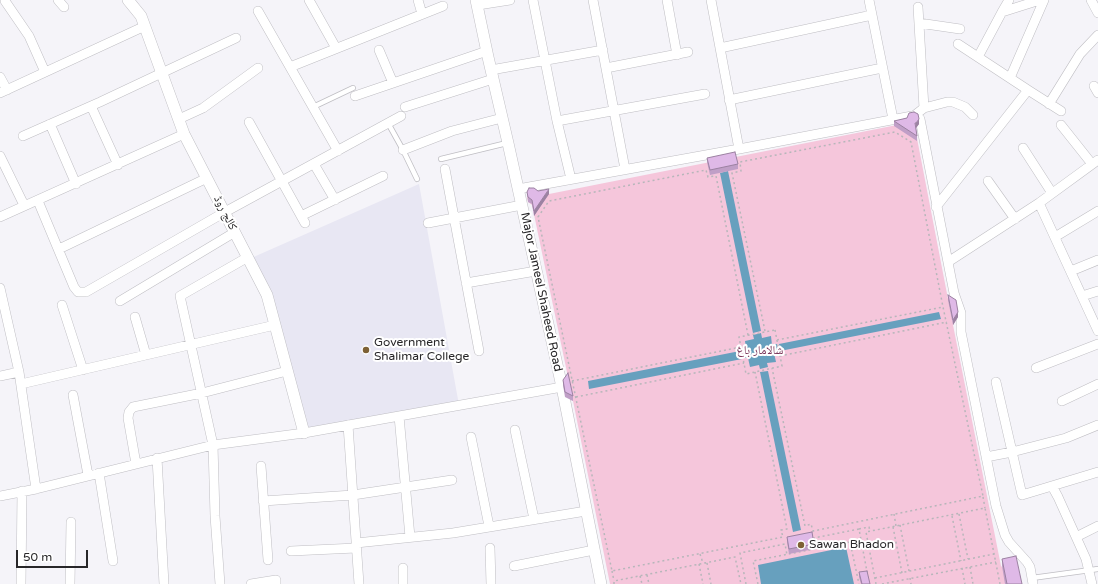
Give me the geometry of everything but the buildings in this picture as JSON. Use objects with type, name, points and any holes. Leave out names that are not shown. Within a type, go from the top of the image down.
[{"type":"street","name":"کالج روڈ","points":[[130,0],[141,16],[184,134],[267,295],[304,433]]},
{"type":"street","points":[[309,0],[336,48]]},
{"type":"street","points":[[418,0],[422,14]]},
{"type":"street","points":[[477,3],[510,0]]},
{"type":"street","points":[[533,0],[557,121],[571,179]]},
{"type":"street","points":[[593,0],[625,169]]},
{"type":"street","points":[[667,0],[677,54]]},
{"type":"street","points":[[711,0],[739,149]]},
{"type":"street","points":[[869,0],[893,120]]},
{"type":"street","points":[[978,57],[1008,0]]},
{"type":"street","points":[[1002,12],[1040,0]]},
{"type":"street","points":[[1010,78],[1044,0]]},
{"type":"street","points":[[1090,0],[1098,13]]},
{"type":"street","points":[[4,2],[29,36],[45,72]]},
{"type":"street","name":"Major Jameel Shaheed Road","points":[[477,3],[562,387],[601,584]]},
{"type":"street","points":[[290,67],[443,6]]},
{"type":"street","points":[[918,7],[924,108]]},
{"type":"street","points":[[258,11],[338,151]]},
{"type":"street","points":[[720,48],[872,15]]},
{"type":"street","points":[[919,23],[960,29]]},
{"type":"street","points":[[0,77],[3,91],[145,26]]},
{"type":"street","points":[[1049,104],[1080,54],[1098,35]]},
{"type":"street","points":[[23,136],[236,38]]},
{"type":"street","points":[[958,44],[1061,112]]},
{"type":"street","points":[[379,50],[393,83]]},
{"type":"street","points":[[405,108],[492,75],[545,60],[603,50]]},
{"type":"street","points":[[354,92],[393,83],[487,51]]},
{"type":"street","points":[[606,68],[688,52]]},
{"type":"street","points":[[179,120],[203,108],[258,68]]},
{"type":"street","points":[[729,100],[882,68]]},
{"type":"street","points":[[936,207],[1028,90]]},
{"type":"street","points":[[557,121],[704,94]]},
{"type":"street","points":[[518,189],[893,120],[915,115],[924,108],[947,102],[952,102],[965,107],[973,116]]},
{"type":"street","points":[[91,106],[118,164]]},
{"type":"street","points":[[915,115],[920,119],[954,293],[961,313],[961,332],[996,506],[1005,535],[1009,542],[1027,562],[1033,581]]},
{"type":"street","points":[[38,201],[74,287],[78,292],[86,292],[225,212],[401,116]]},
{"type":"street","points":[[403,150],[452,131],[502,118]]},
{"type":"street","points":[[249,122],[303,220],[335,200],[383,176]]},
{"type":"street","points":[[50,124],[76,184]]},
{"type":"street","points":[[948,262],[1015,219],[1095,162],[1061,125]]},
{"type":"street","points":[[0,217],[184,134]]},
{"type":"street","points":[[1023,148],[1052,193]]},
{"type":"street","points":[[0,156],[25,205]]},
{"type":"street","points":[[314,164],[335,200]]},
{"type":"street","points":[[445,169],[479,350]]},
{"type":"street","points":[[59,249],[207,178]]},
{"type":"street","points":[[988,181],[1015,219]]},
{"type":"street","points":[[1039,202],[1098,331]]},
{"type":"street","points":[[428,223],[522,205]]},
{"type":"street","points":[[1055,237],[1098,211]]},
{"type":"street","points":[[120,301],[235,232]]},
{"type":"street","points":[[220,584],[215,516],[213,445],[180,296],[248,257]]},
{"type":"street","points":[[1071,271],[1098,260]]},
{"type":"street","points":[[466,283],[536,270]]},
{"type":"street","points":[[0,288],[19,372],[36,489]]},
{"type":"street","points":[[1082,296],[1098,291]]},
{"type":"street","points":[[62,304],[83,370]]},
{"type":"street","points":[[135,316],[146,355]]},
{"type":"street","points":[[21,384],[275,325]]},
{"type":"street","points":[[1036,368],[1098,344]]},
{"type":"street","points":[[136,464],[128,418],[129,412],[134,407],[202,393],[287,371]]},
{"type":"street","points":[[0,376],[19,372]]},
{"type":"street","points":[[996,382],[1022,495],[1098,472]]},
{"type":"street","points":[[1062,400],[1098,384]]},
{"type":"street","points":[[0,496],[36,489],[99,472],[213,445],[304,433],[562,387]]},
{"type":"street","points":[[73,395],[88,475]]},
{"type":"street","points":[[399,416],[410,538]]},
{"type":"street","points":[[348,425],[359,584]]},
{"type":"street","points":[[986,457],[1066,438],[1098,425]]},
{"type":"street","points":[[515,430],[534,519]]},
{"type":"street","points":[[471,437],[489,526]]},
{"type":"street","points":[[157,458],[164,584]]},
{"type":"street","points":[[261,466],[268,560]]},
{"type":"street","points":[[99,472],[113,561]]},
{"type":"street","points":[[263,501],[353,495],[452,480]]},
{"type":"street","points":[[1052,486],[1086,559],[1094,570],[1092,584]]},
{"type":"street","points":[[21,584],[22,492]]},
{"type":"street","points":[[291,551],[356,546],[453,533],[586,511]]},
{"type":"street","points":[[70,584],[71,522]]},
{"type":"street","points":[[1076,537],[1098,526]]},
{"type":"street","points":[[490,548],[491,584]]},
{"type":"street","points":[[514,566],[594,550]]},
{"type":"street","points":[[403,568],[403,584]]},
{"type":"street","points":[[251,584],[276,580],[276,584]]},
{"type":"lane","points":[[313,107],[354,92]]},
{"type":"lane","points":[[388,124],[417,179]]},
{"type":"lane","points":[[441,159],[508,143]]},
{"type":"lane","points":[[1033,581],[1094,570]]},
{"type":"path","points":[[765,331],[732,173],[742,171],[740,162],[895,132],[911,142],[946,322],[1000,584]]},
{"type":"path","points":[[614,584],[538,217],[549,201],[706,170],[708,177],[716,176],[748,335]]},
{"type":"path","points":[[777,340],[944,307]]},
{"type":"path","points":[[780,356],[946,322]]},
{"type":"path","points":[[775,330],[782,366],[746,374],[739,337],[748,335],[775,330]]},
{"type":"path","points":[[572,381],[740,346]]},
{"type":"path","points":[[576,397],[744,363]]},
{"type":"path","points":[[772,368],[805,526],[811,524],[813,531],[983,496]]},
{"type":"path","points":[[612,571],[783,537],[781,530],[787,529],[755,372]]},
{"type":"path","points":[[876,584],[866,532],[985,508]]},
{"type":"path","points":[[894,514],[896,526]]},
{"type":"path","points":[[959,514],[968,559]]},
{"type":"path","points":[[951,515],[960,561]]},
{"type":"path","points":[[900,525],[909,571]]},
{"type":"path","points":[[816,549],[814,538],[869,527],[870,531]]},
{"type":"path","points":[[892,527],[902,573]]},
{"type":"path","points":[[858,530],[868,577],[902,573],[994,554]]},
{"type":"path","points":[[758,584],[753,561],[850,542],[859,584]]},
{"type":"path","points":[[746,584],[740,553],[785,544],[787,555]]},
{"type":"path","points":[[700,553],[703,563]]},
{"type":"path","points":[[614,581],[735,557],[741,584]]},
{"type":"path","points":[[882,584],[996,562]]},
{"type":"path","points":[[707,563],[711,584]]},
{"type":"path","points":[[699,564],[703,584]]},
{"type":"path","points":[[970,567],[973,584]]},
{"type":"path","points":[[962,568],[965,584]]},
{"type":"path","points":[[647,574],[649,584]]},
{"type":"path","points":[[857,577],[868,574]]},
{"type":"path","points":[[640,576],[642,584]]},
{"type":"path","points":[[910,578],[911,584]]},
{"type":"path","points":[[903,580],[904,584]]},
{"type":"shaded area","name":"Government Shalimar College","points":[[419,184],[459,405],[304,433],[267,295],[249,259]]},
{"type":"green space","name":"شالامار باغ","points":[[907,123],[919,124],[915,128],[948,299],[956,305],[958,317],[953,325],[1001,566],[1021,584],[610,584],[573,401],[565,397],[568,377],[532,205],[528,202],[527,197],[529,193],[538,196],[549,194]]},
{"type":"water","points":[[728,171],[761,331],[753,333],[720,173]]},
{"type":"water","points":[[939,312],[941,319],[780,351],[779,344]]},
{"type":"water","points":[[761,333],[762,338],[771,336],[772,345],[777,344],[778,352],[774,353],[776,362],[767,363],[768,367],[760,369],[759,365],[750,367],[748,358],[744,358],[743,351],[746,350],[745,341],[754,339],[753,335]]},
{"type":"water","points":[[740,351],[742,359],[589,389],[588,381]]},
{"type":"water","points":[[768,371],[801,530],[793,532],[760,372]]},
{"type":"water","points":[[846,547],[854,584],[761,584],[758,565]]},
{"type":"place","name":"Government Shalimar College","points":[[366,350]]},
{"type":"place","name":"Sawan Bhadon","points":[[801,545]]}]
